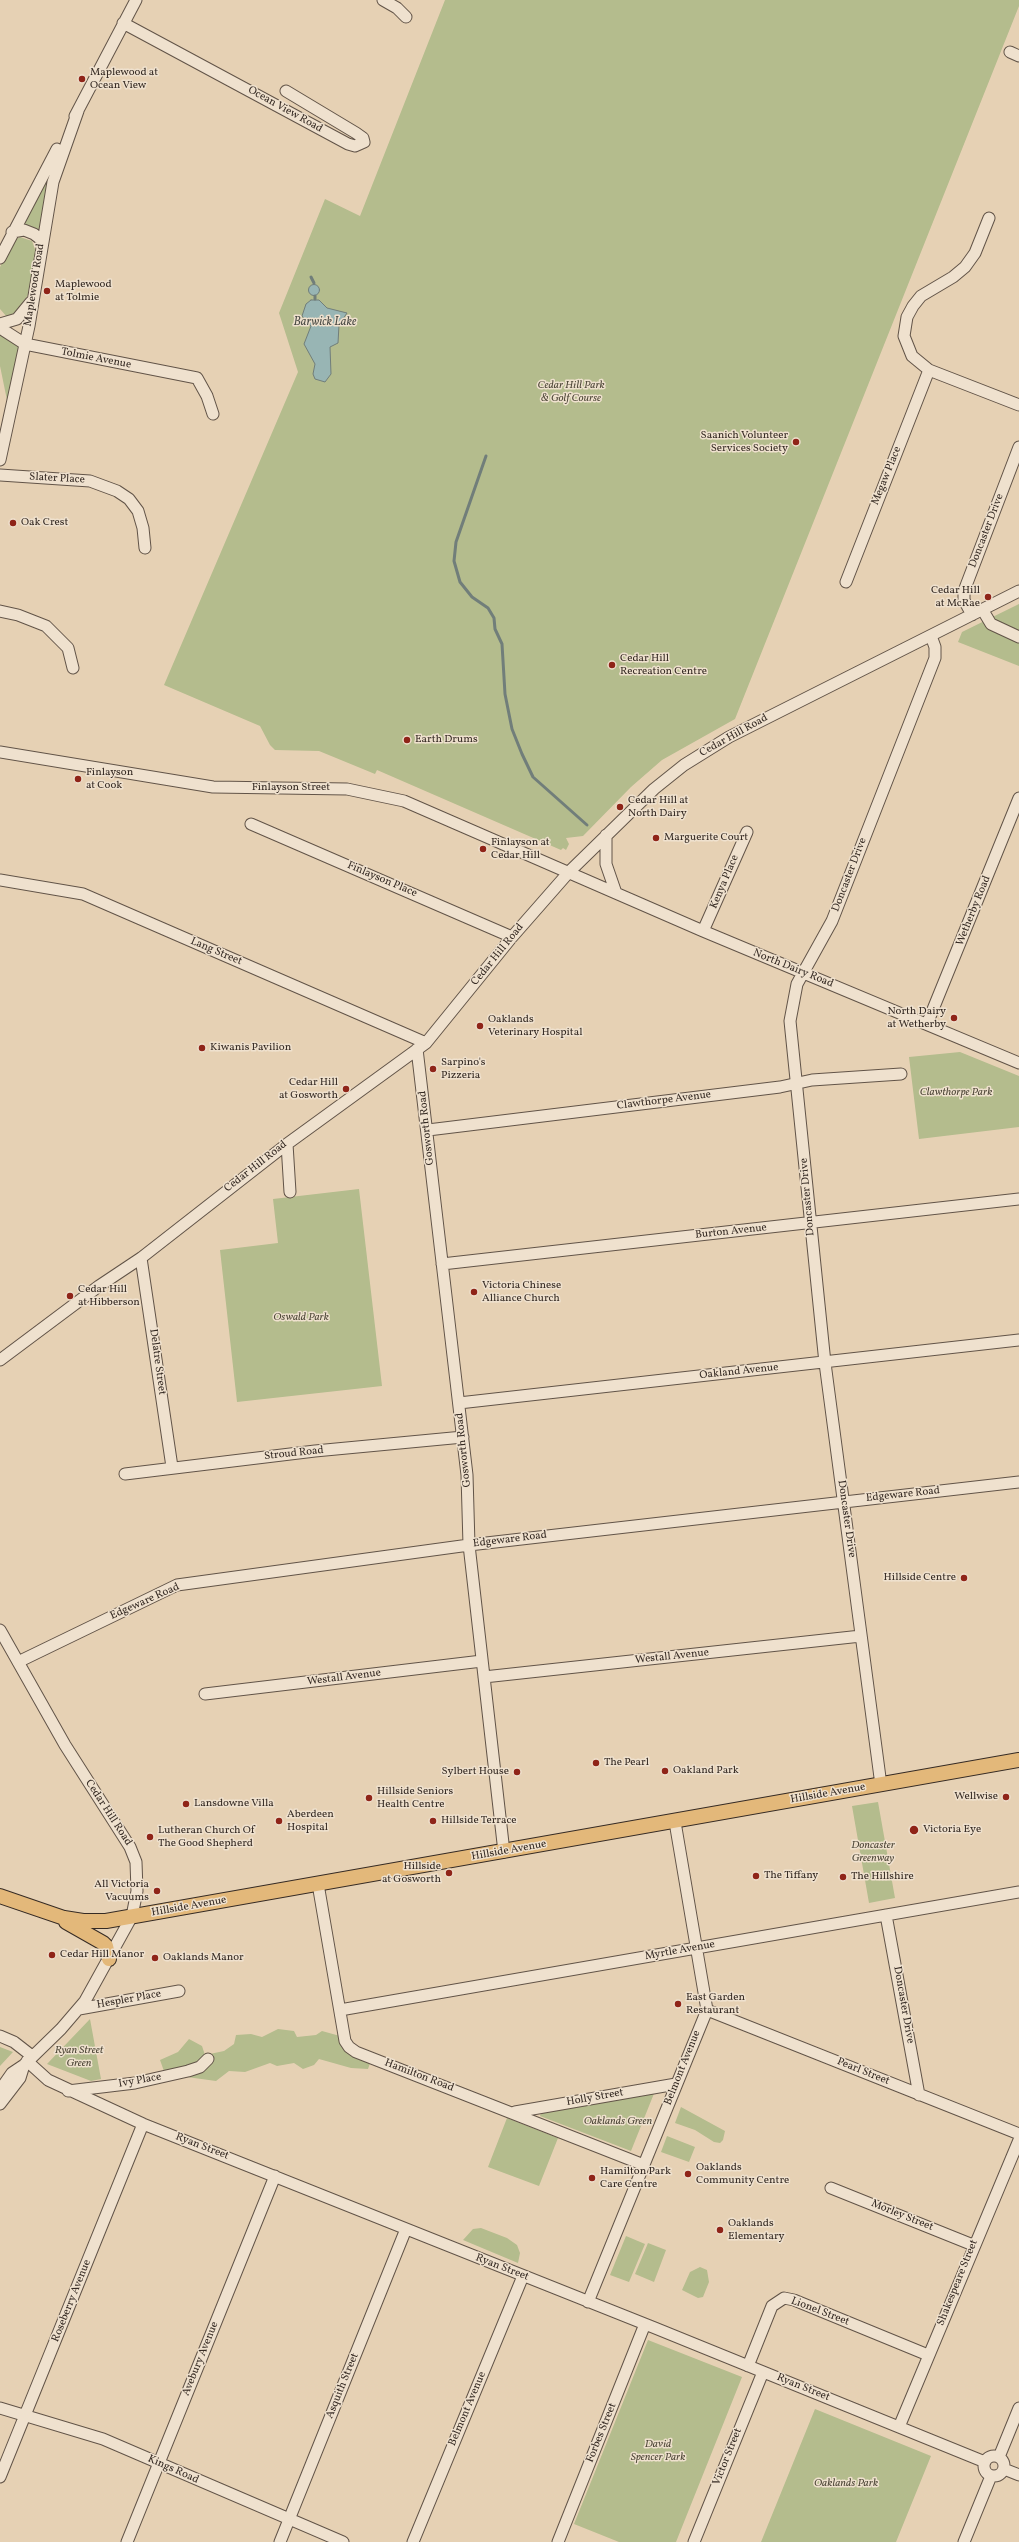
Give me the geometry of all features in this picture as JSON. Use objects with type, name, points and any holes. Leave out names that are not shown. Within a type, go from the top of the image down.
[{"type":"main road","name":"Hillside Avenue","points":[[0,1896],[55,1916],[94,1922],[504,1852],[1019,1760]]},
{"type":"main road","points":[[55,1916],[103,1943],[106,1946],[109,1959]]},
{"type":"street","name":"Maplewood Road","points":[[0,258],[12,232],[136,0]]},
{"type":"street","points":[[383,0],[397,8],[406,17]]},
{"type":"street","name":"Ocean View Road","points":[[123,23],[348,144],[355,146],[364,142],[363,138],[356,133],[286,91]]},
{"type":"street","name":"Maplewood Road","points":[[0,460],[29,326],[53,182],[78,111]]},
{"type":"street","points":[[989,218],[975,252],[965,267],[946,282],[921,296],[907,317],[904,336],[912,356],[929,370],[1019,405]]},
{"type":"street","points":[[12,232],[24,230],[34,234],[43,241]]},
{"type":"street","points":[[0,324],[17,319],[25,311],[34,296]]},
{"type":"street","points":[[29,326],[36,337],[50,350]]},
{"type":"street","name":"Tolmie Avenue","points":[[0,328],[25,344],[197,378],[207,396],[213,414]]},
{"type":"street","name":"Megaw Place","points":[[846,582],[929,370]]},
{"type":"street","name":"Doncaster Drive","points":[[1019,447],[964,591],[964,600],[991,624],[1019,637]]},
{"type":"street","name":"Slater Place","points":[[0,475],[90,481],[117,491],[129,499],[138,511],[143,528],[145,548]]},
{"type":"street","name":"Cedar Hill Road","points":[[0,1360],[99,1286],[141,1258],[287,1144],[422,1046],[512,937],[569,872],[654,789],[684,765],[712,748],[1019,591]]},
{"type":"street","points":[[0,611],[18,615],[46,626],[68,648],[73,668]]},
{"type":"street","name":"Doncaster Drive","points":[[881,1785],[825,1363],[790,1016],[794,992],[802,972],[832,921],[935,658],[935,647],[931,636]]},
{"type":"street","name":"Finlayson Street","points":[[0,752],[213,787],[326,787],[368,791],[415,805],[569,872]]},
{"type":"street","name":"Wetherby Road","points":[[927,1024],[1019,798]]},
{"type":"street","name":"Finlayson Place","points":[[251,824],[512,937]]},
{"type":"street","name":"Kenya Place","points":[[703,932],[747,832]]},
{"type":"street","points":[[606,835],[606,864],[616,893]]},
{"type":"street","name":"North Dairy Road","points":[[569,872],[703,932],[1019,1062]]},
{"type":"street","name":"Lang Street","points":[[0,880],[83,894],[422,1046]]},
{"type":"street","name":"Gosworth Road","points":[[422,1046],[428,1130],[442,1264],[467,1475],[469,1545],[504,1852]]},
{"type":"street","name":"Clawthorpe Avenue","points":[[428,1130],[780,1087],[796,1083],[901,1074]]},
{"type":"street","points":[[287,1144],[290,1192]]},
{"type":"street","name":"Burton Avenue","points":[[442,1264],[1019,1199]]},
{"type":"street","name":"Delatre Street","points":[[141,1258],[172,1467]]},
{"type":"street","name":"Oakland Avenue","points":[[459,1403],[1019,1340]]},
{"type":"street","name":"Stroud Road","points":[[125,1474],[172,1467],[463,1437]]},
{"type":"street","name":"Edgeware Road","points":[[18,1662],[177,1585],[469,1545],[1019,1482]]},
{"type":"street","name":"Cedar Hill Road","points":[[0,1630],[65,1745],[130,1847],[137,1876],[137,1898],[132,1916],[109,1959],[79,2009],[62,2029],[12,2073],[0,2090]]},
{"type":"street","name":"Westall Avenue","points":[[484,1677],[861,1636]]},
{"type":"street","name":"Westall Avenue","points":[[205,1694],[482,1661]]},
{"type":"street","points":[[675,1822],[707,2010]]},
{"type":"street","name":"Hamilton Road","points":[[318,1884],[345,2041],[356,2052],[514,2112],[644,2165]]},
{"type":"street","name":"Myrtle Avenue","points":[[340,2010],[1019,1892]]},
{"type":"street","name":"Doncaster Drive","points":[[886,1915],[919,2095]]},
{"type":"street","name":"Hespler Place","points":[[79,2009],[179,1991]]},
{"type":"street","name":"Pearl Street","points":[[707,2010],[1019,2134]]},
{"type":"street","name":"Belmont Avenue","points":[[588,2302],[707,2010]]},
{"type":"street","name":"Ryan Street","points":[[0,2036],[14,2042],[28,2060],[48,2080],[68,2091],[143,2124],[645,2324],[985,2462]]},
{"type":"street","name":"Ivy Place","points":[[68,2091],[135,2083],[181,2073],[200,2067],[208,2059]]},
{"type":"street","points":[[0,2104],[20,2078],[28,2060]]},
{"type":"street","name":"Holly Street","points":[[514,2112],[676,2084]]},
{"type":"street","name":"Roseberry Avenue","points":[[0,2477],[143,2124]]},
{"type":"street","name":"Shakespeare Street","points":[[899,2427],[973,2245],[1019,2140]]},
{"type":"street","name":"Avebury Avenue","points":[[127,2542],[275,2176]]},
{"type":"street","name":"Morley Street","points":[[831,2188],[973,2245]]},
{"type":"street","name":"Asquith Street","points":[[280,2542],[406,2229]]},
{"type":"street","name":"Belmont Avenue","points":[[413,2542],[523,2276]]},
{"type":"street","name":"Lionel Street","points":[[748,2366],[772,2306],[778,2300],[788,2298],[928,2356]]},
{"type":"street","name":"Forbes Street","points":[[558,2542],[645,2324]]},
{"type":"street","name":"Victor Street","points":[[694,2542],[763,2372]]},
{"type":"street","name":"Kings Road","points":[[0,2408],[103,2439],[158,2464],[343,2542]]},
{"type":"street","points":[[999,2457],[1019,2408]]},
{"type":"street","points":[[991,2456],[999,2457],[1004,2462],[1004,2469],[999,2476],[990,2476],[985,2470],[985,2462],[991,2456]]},
{"type":"street","points":[[1004,2469],[1019,2475]]},
{"type":"street","points":[[964,2542],[990,2476]]},
{"type":"green space","name":"Cedar Hill Park & Golf Course","points":[[445,0],[1019,0],[1019,6],[735,719],[662,760],[631,787],[583,836],[566,838],[569,844],[566,850],[563,848],[561,850],[377,770],[375,774],[319,751],[275,750],[270,745],[260,726],[164,685],[298,372],[279,313],[325,199],[360,216]]},
{"type":"green space","points":[[49,174],[39,231],[31,226],[22,225]]},
{"type":"green space","points":[[20,237],[32,241],[36,252],[28,295],[16,312],[7,317],[0,309],[0,267],[14,240]]},
{"type":"green space","points":[[0,332],[20,344],[8,405],[0,366]]},
{"type":"green space","points":[[1019,604],[1019,666],[958,642],[962,632]]},
{"type":"green space","name":"Clawthorpe Park","points":[[960,1052],[1019,1076],[1019,1127],[919,1139],[909,1057]]},
{"type":"green space","name":"Oswald Park","points":[[359,1189],[382,1386],[237,1402],[220,1250],[278,1243],[273,1199]]},
{"type":"green space","name":"Doncaster Greenway","points":[[878,1802],[895,1898],[869,1903],[852,1806]]},
{"type":"green space","name":"Ryan Street Green","points":[[90,2019],[101,2079],[91,2081],[47,2064]]},
{"type":"green space","points":[[278,2029],[294,2031],[297,2037],[316,2035],[322,2031],[340,2036],[371,2060],[368,2069],[351,2068],[319,2059],[314,2065],[303,2069],[294,2063],[277,2066],[270,2063],[245,2072],[229,2071],[216,2081],[165,2074],[160,2060],[178,2052],[189,2039],[202,2046],[205,2055],[224,2051],[234,2044],[236,2035],[251,2034],[262,2037]]},
{"type":"green space","points":[[0,2047],[13,2052],[0,2066]]},
{"type":"green space","name":"Oaklands Green","points":[[655,2091],[631,2151],[540,2116],[542,2111]]},
{"type":"green space","points":[[681,2107],[725,2131],[723,2140],[720,2143],[714,2142],[695,2130],[675,2123]]},
{"type":"green space","points":[[507,2118],[558,2138],[539,2186],[488,2167]]},
{"type":"green space","points":[[667,2136],[695,2147],[689,2162],[661,2152]]},
{"type":"green space","points":[[481,2228],[507,2238],[517,2245],[520,2253],[518,2263],[463,2240],[473,2229]]},
{"type":"green space","points":[[626,2236],[645,2244],[629,2282],[610,2275]]},
{"type":"green space","points":[[648,2243],[666,2250],[654,2282],[635,2274]]},
{"type":"green space","points":[[700,2267],[707,2270],[709,2282],[703,2297],[698,2298],[682,2290],[690,2272]]},
{"type":"green space","name":"David Spencer Park","points":[[648,2340],[742,2377],[676,2542],[619,2542],[574,2524]]},
{"type":"green space","name":"Oaklands Park","points":[[815,2409],[931,2456],[896,2542],[761,2542]]},
{"type":"water","points":[[314,284],[318,286],[320,290],[318,294],[314,296],[310,294],[308,290],[310,286]]},
{"type":"water","name":"Barwick Lake","points":[[311,300],[319,300],[327,308],[347,313],[339,325],[338,343],[330,347],[331,374],[325,382],[315,379],[313,374],[315,364],[304,344],[311,326],[302,316],[306,304]]},
{"type":"waterway","points":[[311,277],[314,283]]},
{"type":"waterway","points":[[486,456],[456,542],[454,561],[460,582],[472,597],[488,608],[494,618],[495,629],[502,644],[505,694],[512,729],[533,777],[587,825]]},
{"type":"place","name":"Maplewood at Ocean View","points":[[82,79]]},
{"type":"place","name":"Maplewood at Tolmie","points":[[47,291]]},
{"type":"place","name":"Saanich Volunteer Services Society","points":[[796,442]]},
{"type":"place","name":"Oak Crest","points":[[13,523]]},
{"type":"place","name":"Cedar Hill at McRae","points":[[988,597]]},
{"type":"place","name":"Cedar Hill Recreation Centre","points":[[612,665]]},
{"type":"place","name":"Earth Drums","points":[[407,740]]},
{"type":"place","name":"Finlayson at Cook","points":[[78,779]]},
{"type":"place","name":"Cedar Hill at North Dairy","points":[[620,807]]},
{"type":"place","name":"Marguerite Court","points":[[656,838]]},
{"type":"place","name":"Finlayson at Cedar Hill","points":[[483,849]]},
{"type":"place","name":"North Dairy at Wetherby","points":[[954,1018]]},
{"type":"place","name":"Oaklands Veterinary Hospital","points":[[480,1026]]},
{"type":"place","name":"Kiwanis Pavilion","points":[[202,1048]]},
{"type":"place","name":"Sarpino's Pizzeria","points":[[433,1069]]},
{"type":"place","name":"Cedar Hill at Gosworth","points":[[346,1089]]},
{"type":"place","name":"Victoria Chinese Alliance Church","points":[[474,1292]]},
{"type":"place","name":"Cedar Hill at Hibberson","points":[[70,1296]]},
{"type":"place","name":"Hillside Centre","points":[[964,1578]]},
{"type":"place","name":"The Pearl","points":[[596,1763]]},
{"type":"place","name":"Oakland Park","points":[[665,1771]]},
{"type":"place","name":"Sylbert House","points":[[517,1772]]},
{"type":"place","name":"Wellwise","points":[[1006,1797]]},
{"type":"place","name":"Hillside Seniors Health Centre","points":[[369,1798]]},
{"type":"place","name":"Lansdowne Villa","points":[[186,1804]]},
{"type":"place","name":"Aberdeen Hospital","points":[[279,1821]]},
{"type":"place","name":"Hillside Terrace","points":[[433,1821]]},
{"type":"place","name":"Victoria Eye","points":[[914,1830]]},
{"type":"place","name":"Lutheran Church Of The Good Shepherd","points":[[150,1837]]},
{"type":"place","name":"Hillside at Gosworth","points":[[449,1873]]},
{"type":"place","name":"The Tiffany","points":[[756,1876]]},
{"type":"place","name":"The Hillshire","points":[[843,1877]]},
{"type":"place","name":"All Victoria Vacuums","points":[[157,1891]]},
{"type":"place","name":"Cedar Hill Manor","points":[[52,1955]]},
{"type":"place","name":"Oaklands Manor","points":[[155,1958]]},
{"type":"place","name":"East Garden Restaurant","points":[[678,2004]]},
{"type":"place","name":"Oaklands Community Centre","points":[[688,2174]]},
{"type":"place","name":"Hamilton Park Care Centre","points":[[592,2178]]},
{"type":"place","name":"Oaklands Elementary","points":[[720,2230]]}]
